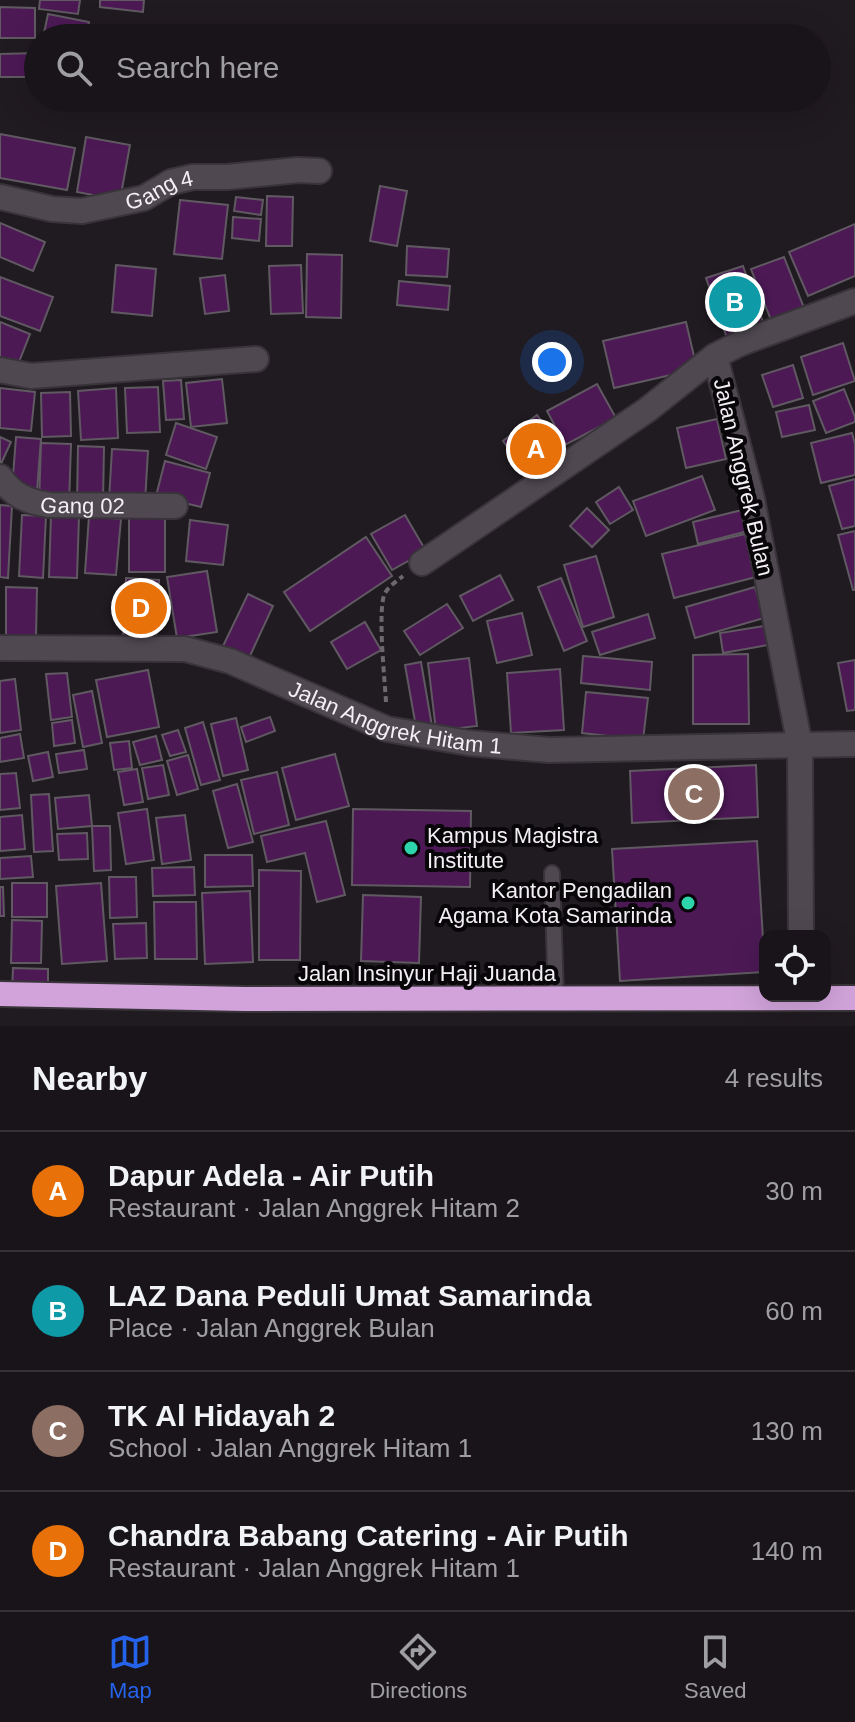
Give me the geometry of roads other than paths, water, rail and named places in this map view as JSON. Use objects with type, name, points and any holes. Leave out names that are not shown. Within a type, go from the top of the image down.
[{"type":"highway","name":"Jalan Insinyur Haji Juanda","points":[[0,994],[244,999],[759,997]]},
{"type":"highway","name":"Jalan Insinyur Haji Juanda","points":[[831,998],[855,998]]},
{"type":"street","name":"Gang 4","points":[[0,197],[52,209],[82,211],[144,198],[171,182],[193,177],[319,171]]},
{"type":"street","name":"Jalan Anggrek Bulan","points":[[801,930],[800,746],[752,499],[715,356],[741,343],[855,304]]},
{"type":"street","points":[[422,563],[647,410],[715,356]]},
{"type":"street","points":[[0,370],[31,376],[256,359]]},
{"type":"street","name":"Gang 02","points":[[0,477],[6,487],[33,503],[175,506]]},
{"type":"street","name":"Jalan Anggrek Hitam 1","points":[[0,648],[185,649],[206,653],[277,680],[387,729],[469,743],[549,750],[855,744]]},
{"type":"lane","points":[[552,873],[556,998]]},
{"type":"place","name":"LAZ Dana Peduli Umat Samarinda","points":[[735,302]]},
{"type":"place","name":"Dapur Adela - Air Putih","points":[[536,449]]},
{"type":"place","name":"Chandra Babang Catering - Air Putih","points":[[141,608]]},
{"type":"place","name":"TK Al Hidayah 2","points":[[694,794]]},
{"type":"place","name":"Kampus Magistra Institute","points":[[411,848]]},
{"type":"place","name":"Kantor Pengadilan Agama Kota Samarinda","points":[[688,903]]}]
